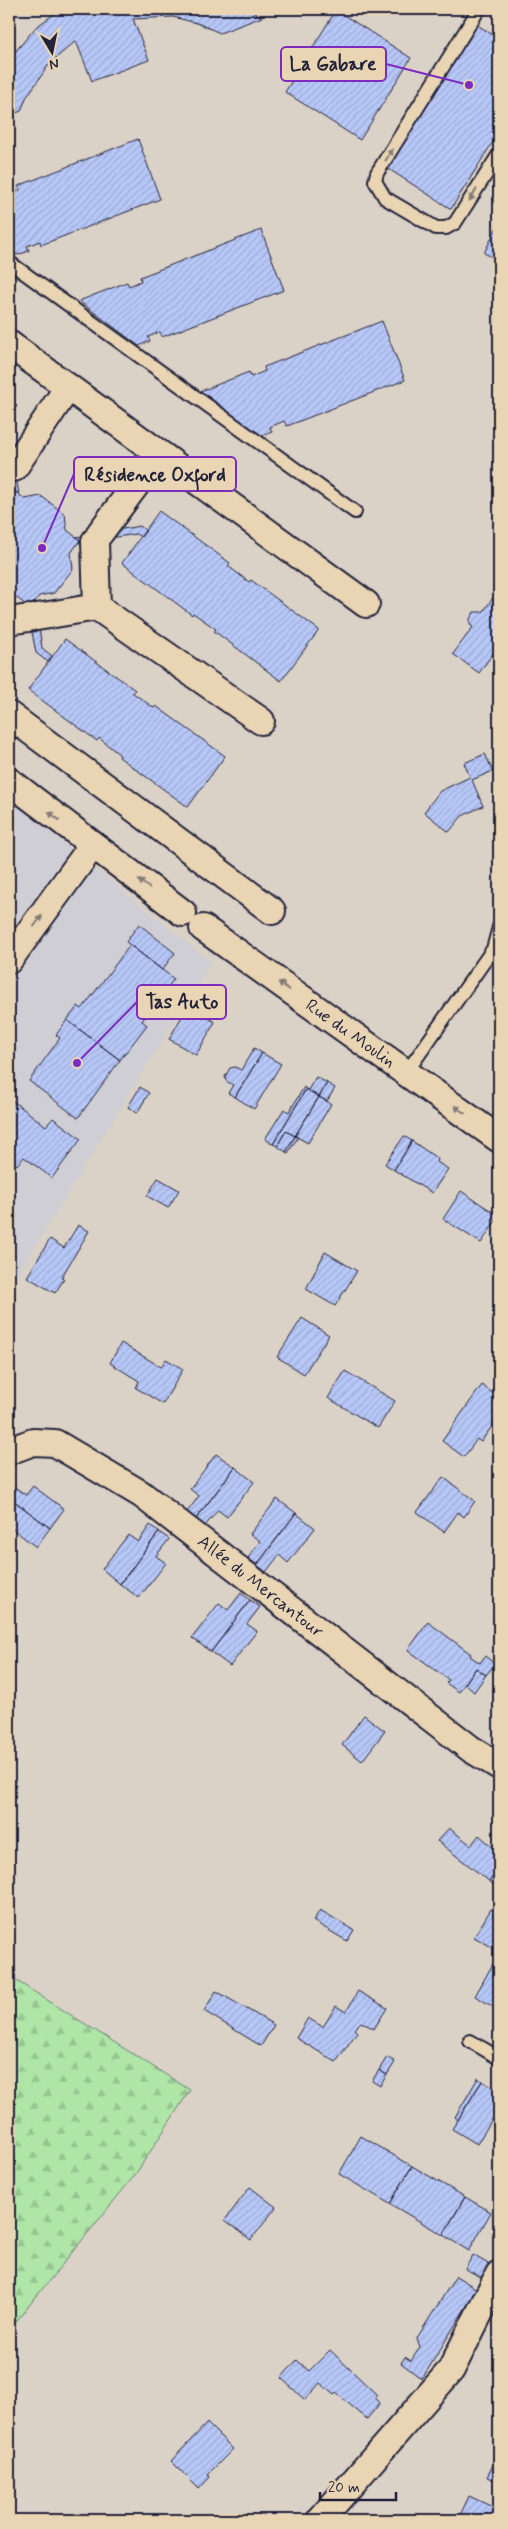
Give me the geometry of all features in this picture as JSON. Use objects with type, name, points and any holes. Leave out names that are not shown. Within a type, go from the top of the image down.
[{"type":"street","points":[[9,344],[366,604]]},
{"type":"street","points":[[14,468],[68,388]]},
{"type":"street","points":[[97,607],[98,537],[159,454]]},
{"type":"street","points":[[25,619],[97,607],[261,721]]},
{"type":"street","points":[[9,715],[272,911]]},
{"type":"street","name":"Rue du Moulin","points":[[9,781],[92,846],[193,920],[499,1139]]},
{"type":"street","points":[[9,960],[92,846]]},
{"type":"street","name":"Allée du Mercantour","points":[[9,1451],[33,1442],[55,1443],[141,1494],[471,1749],[499,1766]]},
{"type":"street","points":[[320,2520],[451,2370],[499,2274]]},
{"type":"lane","points":[[480,9],[377,173],[376,181],[385,198],[436,228],[446,228],[455,223],[499,154]]},
{"type":"lane","points":[[9,262],[355,512]]},
{"type":"lane","points":[[406,1072],[493,949],[499,927]]},
{"type":"lane","points":[[470,2041],[499,2058]]},
{"type":"shaded area","points":[[9,799],[211,962],[9,1288]]},
{"type":"green space","points":[[9,1976],[190,2090],[135,2175],[9,2330]]},
{"type":"building","points":[[61,9],[248,9],[262,17],[220,33],[197,23],[173,17],[133,19],[149,60],[92,81],[76,41],[50,63],[26,98],[21,111],[9,116],[9,59],[36,27]]},
{"type":"building","points":[[336,10],[411,58],[360,140],[285,92]]},
{"type":"building","points":[[476,24],[499,39],[499,132],[451,209],[387,168]]},
{"type":"building","points":[[138,139],[160,199],[41,245],[40,241],[27,246],[29,251],[17,255],[9,249],[9,194],[20,190],[18,186]]},
{"type":"building","points":[[499,223],[499,252],[496,259],[484,253]]},
{"type":"building","points":[[261,230],[284,290],[162,337],[160,332],[148,337],[150,341],[139,346],[79,301],[127,282],[129,286],[141,281],[140,277]]},
{"type":"building","points":[[382,321],[405,380],[287,426],[284,421],[270,427],[272,432],[261,436],[201,391],[249,372],[251,377],[265,371],[264,367]]},
{"type":"building","points":[[9,399],[17,406],[9,417]]},
{"type":"building","points":[[9,442],[19,494],[13,490],[10,494]]},
{"type":"building","points":[[13,490],[25,499],[41,496],[65,514],[67,530],[80,540],[71,553],[73,569],[54,593],[39,596],[30,608],[17,598],[9,599],[9,495]]},
{"type":"building","points":[[159,511],[230,563],[228,566],[249,582],[251,580],[319,630],[281,681],[214,631],[216,629],[193,613],[192,615],[122,563]]},
{"type":"building","points":[[140,526],[146,531],[141,537],[136,534],[78,543],[80,540],[76,537]]},
{"type":"building","points":[[499,589],[499,645],[479,673],[453,654],[473,627],[470,625],[470,619],[474,612],[483,612]]},
{"type":"building","points":[[35,601],[42,648],[52,656],[48,662],[36,653],[27,606],[30,608]]},
{"type":"building","points":[[65,639],[135,690],[133,693],[154,708],[156,706],[225,756],[188,807],[119,757],[120,755],[99,738],[97,741],[28,690]]},
{"type":"building","points":[[485,754],[493,771],[472,780],[483,806],[462,816],[449,832],[424,812],[440,791],[470,777],[464,763]]},
{"type":"building","points":[[139,924],[175,953],[162,970],[126,942]]},
{"type":"building","points":[[130,945],[174,979],[142,1021],[147,1025],[120,1060],[67,1020],[78,1006],[82,1009]]},
{"type":"building","points":[[188,1006],[215,1022],[196,1055],[169,1039]]},
{"type":"building","points":[[499,1019],[499,1035],[492,1030]]},
{"type":"building","points":[[67,1020],[120,1060],[78,1118],[29,1081],[60,1038],[56,1035]]},
{"type":"building","points":[[254,1048],[262,1053],[235,1097],[228,1093],[233,1085],[226,1081],[225,1077],[230,1068],[235,1067],[241,1070]]},
{"type":"building","points":[[262,1053],[281,1064],[254,1109],[235,1097]]},
{"type":"building","points":[[316,1077],[327,1083],[319,1097],[308,1090]]},
{"type":"building","points":[[327,1083],[335,1088],[327,1101],[319,1097]]},
{"type":"building","points":[[140,1087],[149,1093],[137,1113],[128,1107]]},
{"type":"building","points":[[304,1087],[306,1089],[273,1144],[265,1139],[284,1109],[289,1112]]},
{"type":"building","points":[[306,1089],[319,1097],[295,1136],[286,1131],[277,1146],[273,1144]]},
{"type":"building","points":[[319,1097],[331,1104],[308,1143],[295,1136]]},
{"type":"building","points":[[9,1098],[46,1126],[53,1118],[81,1139],[52,1178],[24,1157],[17,1165],[9,1159]]},
{"type":"building","points":[[286,1131],[295,1136],[286,1152],[277,1146]]},
{"type":"building","points":[[295,1136],[298,1137],[288,1153],[286,1152]]},
{"type":"building","points":[[404,1136],[412,1141],[394,1170],[385,1164]]},
{"type":"building","points":[[412,1141],[438,1159],[437,1162],[448,1169],[432,1193],[394,1170]]},
{"type":"building","points":[[158,1178],[179,1190],[168,1208],[147,1196]]},
{"type":"building","points":[[461,1191],[499,1216],[481,1243],[443,1219]]},
{"type":"building","points":[[78,1225],[89,1231],[61,1278],[64,1279],[55,1293],[27,1277],[50,1239],[64,1248]]},
{"type":"building","points":[[325,1252],[357,1271],[335,1306],[306,1289]]},
{"type":"building","points":[[302,1318],[329,1335],[304,1374],[277,1357]]},
{"type":"building","points":[[121,1343],[161,1367],[166,1359],[183,1369],[163,1404],[136,1388],[139,1381],[110,1363]]},
{"type":"building","points":[[345,1371],[395,1401],[378,1428],[328,1398]]},
{"type":"building","points":[[482,1385],[499,1398],[499,1416],[481,1442],[477,1439],[464,1457],[442,1441]]},
{"type":"building","points":[[216,1454],[235,1467],[196,1519],[187,1512],[199,1496],[190,1489]]},
{"type":"building","points":[[235,1467],[254,1482],[227,1517],[218,1510],[205,1526],[196,1519]]},
{"type":"building","points":[[443,1477],[475,1501],[464,1517],[458,1512],[444,1532],[417,1512]]},
{"type":"building","points":[[9,1483],[26,1495],[33,1486],[64,1509],[50,1528],[9,1497]]},
{"type":"building","points":[[9,1497],[50,1528],[36,1547],[9,1526],[9,1518],[12,1514],[9,1512]]},
{"type":"building","points":[[277,1499],[296,1513],[257,1565],[248,1558],[260,1541],[250,1534]]},
{"type":"building","points":[[296,1513],[315,1528],[288,1563],[279,1555],[266,1572],[257,1565]]},
{"type":"building","points":[[150,1525],[159,1532],[120,1584],[102,1569],[128,1535],[138,1542]]},
{"type":"building","points":[[159,1532],[169,1539],[156,1556],[166,1563],[139,1598],[120,1584]]},
{"type":"building","points":[[241,1593],[250,1600],[211,1652],[192,1638],[219,1603],[228,1610]]},
{"type":"building","points":[[250,1600],[260,1607],[247,1624],[257,1631],[230,1666],[211,1652]]},
{"type":"building","points":[[428,1622],[480,1663],[485,1656],[495,1664],[486,1675],[476,1668],[459,1692],[446,1683],[449,1680],[408,1650]]},
{"type":"building","points":[[476,1668],[486,1675],[474,1692],[465,1684]]},
{"type":"building","points":[[364,1715],[385,1731],[362,1761],[342,1745]]},
{"type":"building","points":[[449,1828],[471,1845],[479,1835],[495,1849],[499,1845],[499,1870],[489,1881],[437,1841]]},
{"type":"building","points":[[499,1870],[499,1889],[489,1881]]},
{"type":"building","points":[[491,1909],[499,1914],[499,1951],[474,1937]]},
{"type":"building","points":[[320,1910],[354,1930],[347,1941],[313,1921]]},
{"type":"building","points":[[499,1953],[499,2010],[475,1996]]},
{"type":"building","points":[[216,1991],[274,2025],[261,2046],[204,2011]]},
{"type":"building","points":[[358,1991],[387,2008],[374,2029],[361,2022],[354,2029],[357,2032],[336,2062],[296,2038],[308,2018],[323,2027],[336,2006],[346,2012]]},
{"type":"building","points":[[387,2057],[395,2062],[387,2075],[379,2070]]},
{"type":"building","points":[[379,2070],[387,2075],[380,2086],[372,2081]]},
{"type":"building","points":[[478,2078],[482,2081],[458,2120],[455,2117]]},
{"type":"building","points":[[482,2081],[499,2091],[499,2108],[477,2144],[452,2129]]},
{"type":"building","points":[[361,2136],[412,2166],[390,2204],[339,2174]]},
{"type":"building","points":[[412,2166],[465,2197],[443,2235],[390,2204]]},
{"type":"building","points":[[250,2187],[276,2207],[251,2240],[225,2220]]},
{"type":"building","points":[[465,2197],[491,2212],[469,2251],[443,2235]]},
{"type":"building","points":[[473,2255],[490,2265],[483,2278],[465,2269]]},
{"type":"building","points":[[456,2276],[477,2289],[422,2379],[401,2363],[405,2357],[411,2361],[420,2347],[417,2338]]},
{"type":"building","points":[[330,2350],[377,2395],[375,2397],[380,2403],[367,2419],[336,2393],[334,2395],[320,2383],[305,2400],[281,2378],[297,2360],[309,2371]]},
{"type":"building","points":[[207,2423],[233,2449],[208,2474],[210,2477],[199,2489],[171,2461]]},
{"type":"building","points":[[499,2453],[499,2482],[487,2477]]},
{"type":"building","points":[[469,2496],[495,2508],[489,2520],[458,2520]]},
{"type":"building","points":[[495,2508],[499,2510],[499,2520],[489,2520]]},
{"type":"place","name":"La Gabare","points":[[469,85]]},
{"type":"place","name":"Résidence Oxford","points":[[42,548]]},
{"type":"place","name":"Tas Auto","points":[[77,1063]]}]
